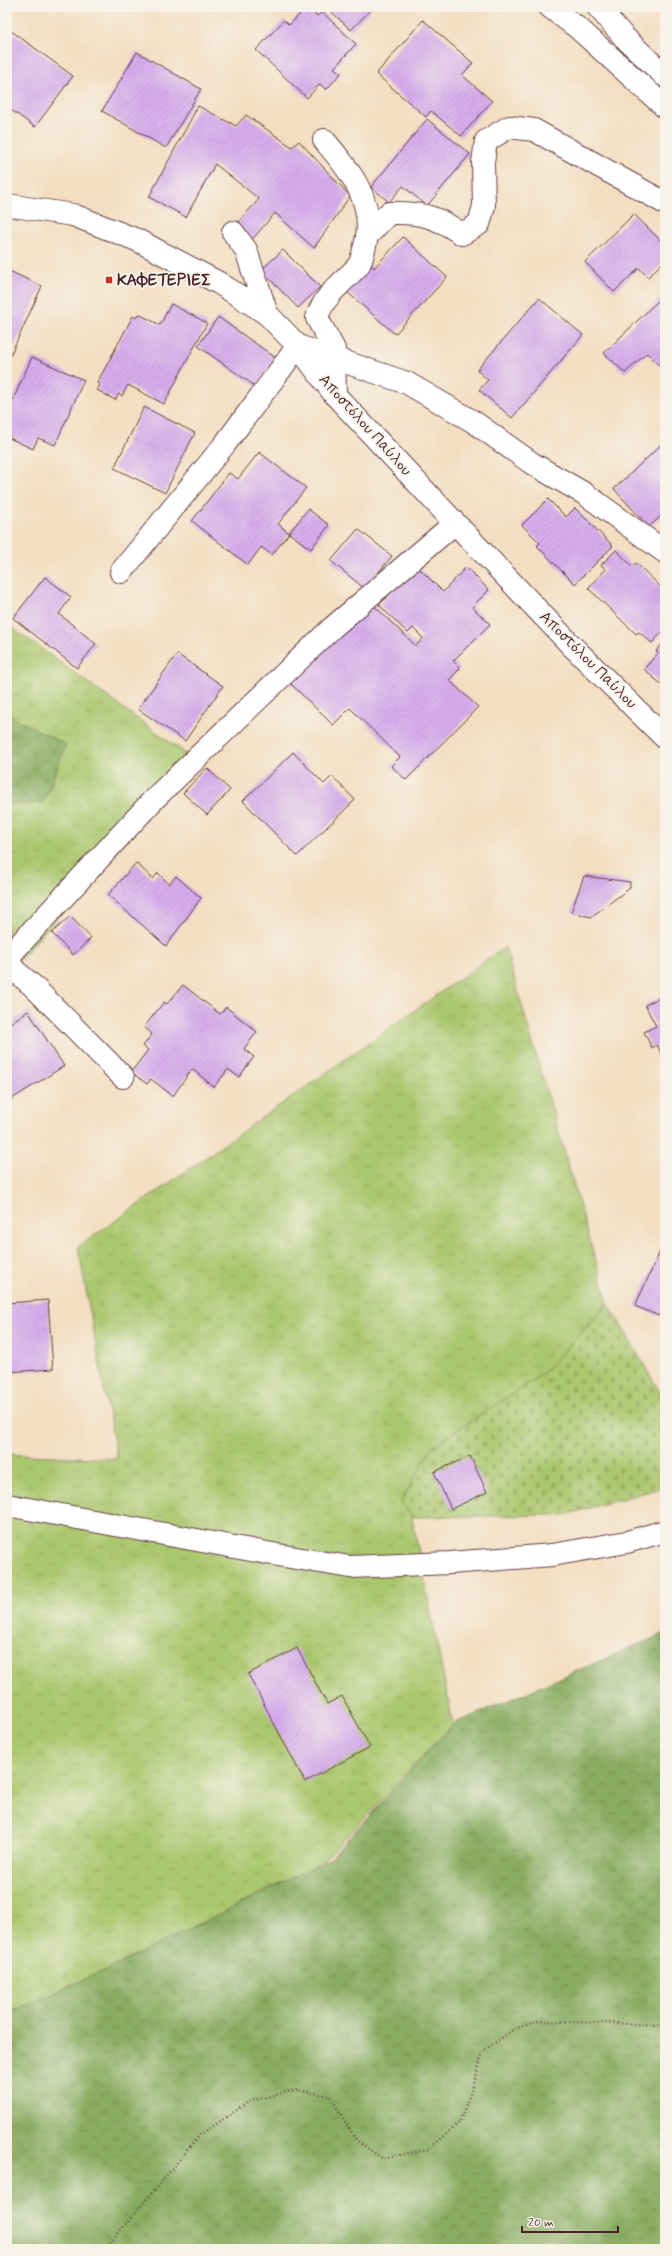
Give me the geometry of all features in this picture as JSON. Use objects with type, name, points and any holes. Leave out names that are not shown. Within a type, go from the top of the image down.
[{"type":"street","points":[[550,7],[579,29],[665,106]]},
{"type":"street","points":[[598,7],[624,37],[665,76]]},
{"type":"street","points":[[369,234],[388,213],[408,213],[431,216],[462,234],[479,224],[484,206],[483,162],[486,141],[509,127],[534,130],[665,203]]},
{"type":"street","points":[[324,140],[345,165],[361,193],[369,215],[369,234],[360,264],[328,296],[320,308],[317,318],[334,349],[335,395]]},
{"type":"street","name":"Αποστόλου Παύλου","points":[[7,205],[73,215],[137,240],[219,283],[267,314],[298,346],[335,395],[455,523],[571,645],[665,738]]},
{"type":"street","points":[[234,232],[246,250],[267,314]]},
{"type":"street","points":[[121,572],[225,444],[298,346],[407,383],[474,422],[533,464],[585,494],[665,552]]},
{"type":"street","points":[[123,1077],[33,986],[14,970],[8,958],[155,798],[332,628],[455,523]]},
{"type":"street","points":[[7,1505],[278,1556],[350,1567],[450,1564],[552,1556],[627,1542],[665,1531]]},
{"type":"path","points":[[105,2249],[200,2135],[250,2101],[296,2090],[330,2096],[356,2140],[383,2159],[428,2149],[459,2123],[474,2084],[483,2051],[514,2029],[540,2021],[665,2024]]},
{"type":"green space","points":[[7,187],[11,237],[7,236]]},
{"type":"green space","points":[[7,624],[196,761],[7,974]]},
{"type":"green space","points":[[7,714],[66,745],[44,802],[7,805]]},
{"type":"green space","points":[[505,947],[608,1303],[544,1373],[432,1447],[401,1502],[412,1517],[453,1724],[322,1863],[121,1963],[7,2014],[7,1454],[117,1459],[78,1247]]},
{"type":"green space","points":[[608,1303],[665,1401],[665,1487],[564,1515],[412,1517],[401,1502],[432,1447],[544,1373]]},
{"type":"green space","points":[[665,1633],[665,2249],[7,2249],[7,2014],[121,1963],[330,1859],[453,1724]]},
{"type":"building","points":[[307,7],[317,16],[322,12],[356,44],[334,68],[341,73],[326,90],[320,84],[307,98],[256,50],[284,20],[289,25]]},
{"type":"building","points":[[326,7],[373,7],[351,30]]},
{"type":"building","points":[[423,20],[473,63],[462,75],[492,101],[461,136],[431,111],[426,117],[376,74]]},
{"type":"building","points":[[10,30],[73,76],[35,127],[7,107],[7,34]]},
{"type":"building","points":[[137,52],[201,89],[166,148],[102,111]]},
{"type":"building","points":[[198,106],[236,126],[246,115],[292,147],[299,141],[350,196],[314,248],[275,213],[250,242],[234,227],[259,199],[215,164],[186,217],[149,197]]},
{"type":"building","points":[[427,119],[470,154],[427,206],[403,186],[389,202],[371,187]]},
{"type":"building","points":[[634,214],[665,245],[665,260],[648,277],[639,268],[614,292],[585,262]]},
{"type":"building","points":[[403,237],[447,277],[395,334],[346,291],[370,264],[374,268]]},
{"type":"building","points":[[283,250],[320,287],[298,308],[261,270]]},
{"type":"building","points":[[7,270],[42,286],[9,358],[7,357]]},
{"type":"building","points":[[665,294],[665,371],[647,353],[625,373],[604,353]]},
{"type":"building","points":[[539,298],[583,335],[512,418],[479,390],[488,380],[477,370]]},
{"type":"building","points":[[171,304],[207,323],[164,404],[128,385],[122,396],[119,394],[115,400],[97,390],[100,385],[97,383],[133,316],[136,318],[139,314],[160,325]]},
{"type":"building","points":[[218,317],[276,358],[256,387],[198,346]]},
{"type":"building","points":[[32,357],[84,380],[55,445],[38,438],[33,449],[7,437],[7,413]]},
{"type":"building","points":[[144,407],[195,433],[165,493],[114,468]]},
{"type":"building","points":[[664,442],[665,512],[649,527],[614,489]]},
{"type":"building","points":[[259,452],[306,488],[278,524],[289,533],[272,555],[261,547],[248,565],[192,521],[229,473],[238,479]]},
{"type":"building","points":[[548,499],[566,517],[575,508],[613,546],[575,584],[537,546],[540,543],[522,525]]},
{"type":"building","points":[[308,509],[329,525],[311,549],[289,533]]},
{"type":"building","points":[[358,529],[392,556],[365,589],[331,561]]},
{"type":"building","points":[[616,550],[632,566],[636,563],[665,591],[665,629],[652,643],[639,632],[636,634],[588,588],[606,569],[601,565]]},
{"type":"building","points":[[417,566],[443,592],[466,567],[489,590],[472,607],[490,624],[453,661],[460,668],[449,680],[478,707],[406,780],[391,766],[400,757],[350,708],[333,725],[288,681],[368,600],[416,646],[423,638],[413,628],[408,633],[379,605]]},
{"type":"building","points":[[45,577],[71,597],[59,614],[96,644],[77,668],[13,618]]},
{"type":"building","points":[[665,641],[665,688],[644,669],[658,653],[656,651]]},
{"type":"building","points":[[177,654],[223,686],[185,741],[138,709]]},
{"type":"building","points":[[293,752],[324,784],[332,776],[355,800],[297,856],[243,801]]},
{"type":"building","points":[[207,768],[230,790],[207,815],[183,793]]},
{"type":"building","points":[[136,863],[153,879],[158,873],[169,884],[176,876],[201,898],[166,946],[108,895]]},
{"type":"building","points":[[584,876],[630,882],[630,888],[591,917],[571,912]]},
{"type":"building","points":[[70,916],[91,938],[73,955],[52,933]]},
{"type":"building","points":[[183,985],[220,1014],[226,1007],[257,1032],[244,1049],[254,1057],[239,1077],[228,1069],[214,1087],[192,1069],[173,1096],[151,1079],[147,1084],[131,1072],[148,1050],[143,1046],[152,1034],[144,1027],[164,1002],[167,1004]]},
{"type":"building","points":[[665,995],[665,1061],[657,1045],[652,1048],[644,1032],[656,1026],[645,1005]]},
{"type":"building","points":[[28,1011],[64,1066],[7,1102],[7,1025]]},
{"type":"building","points":[[665,1241],[665,1303],[659,1316],[635,1306]]},
{"type":"building","points":[[48,1300],[53,1369],[7,1372],[7,1303]]},
{"type":"building","points":[[470,1456],[487,1492],[451,1509],[434,1472]]},
{"type":"building","points":[[297,1648],[327,1704],[342,1696],[370,1747],[305,1782],[248,1674]]},
{"type":"place","name":"ΚΑΦΕΤΕΡΙΕΣ","points":[[109,280]]}]
